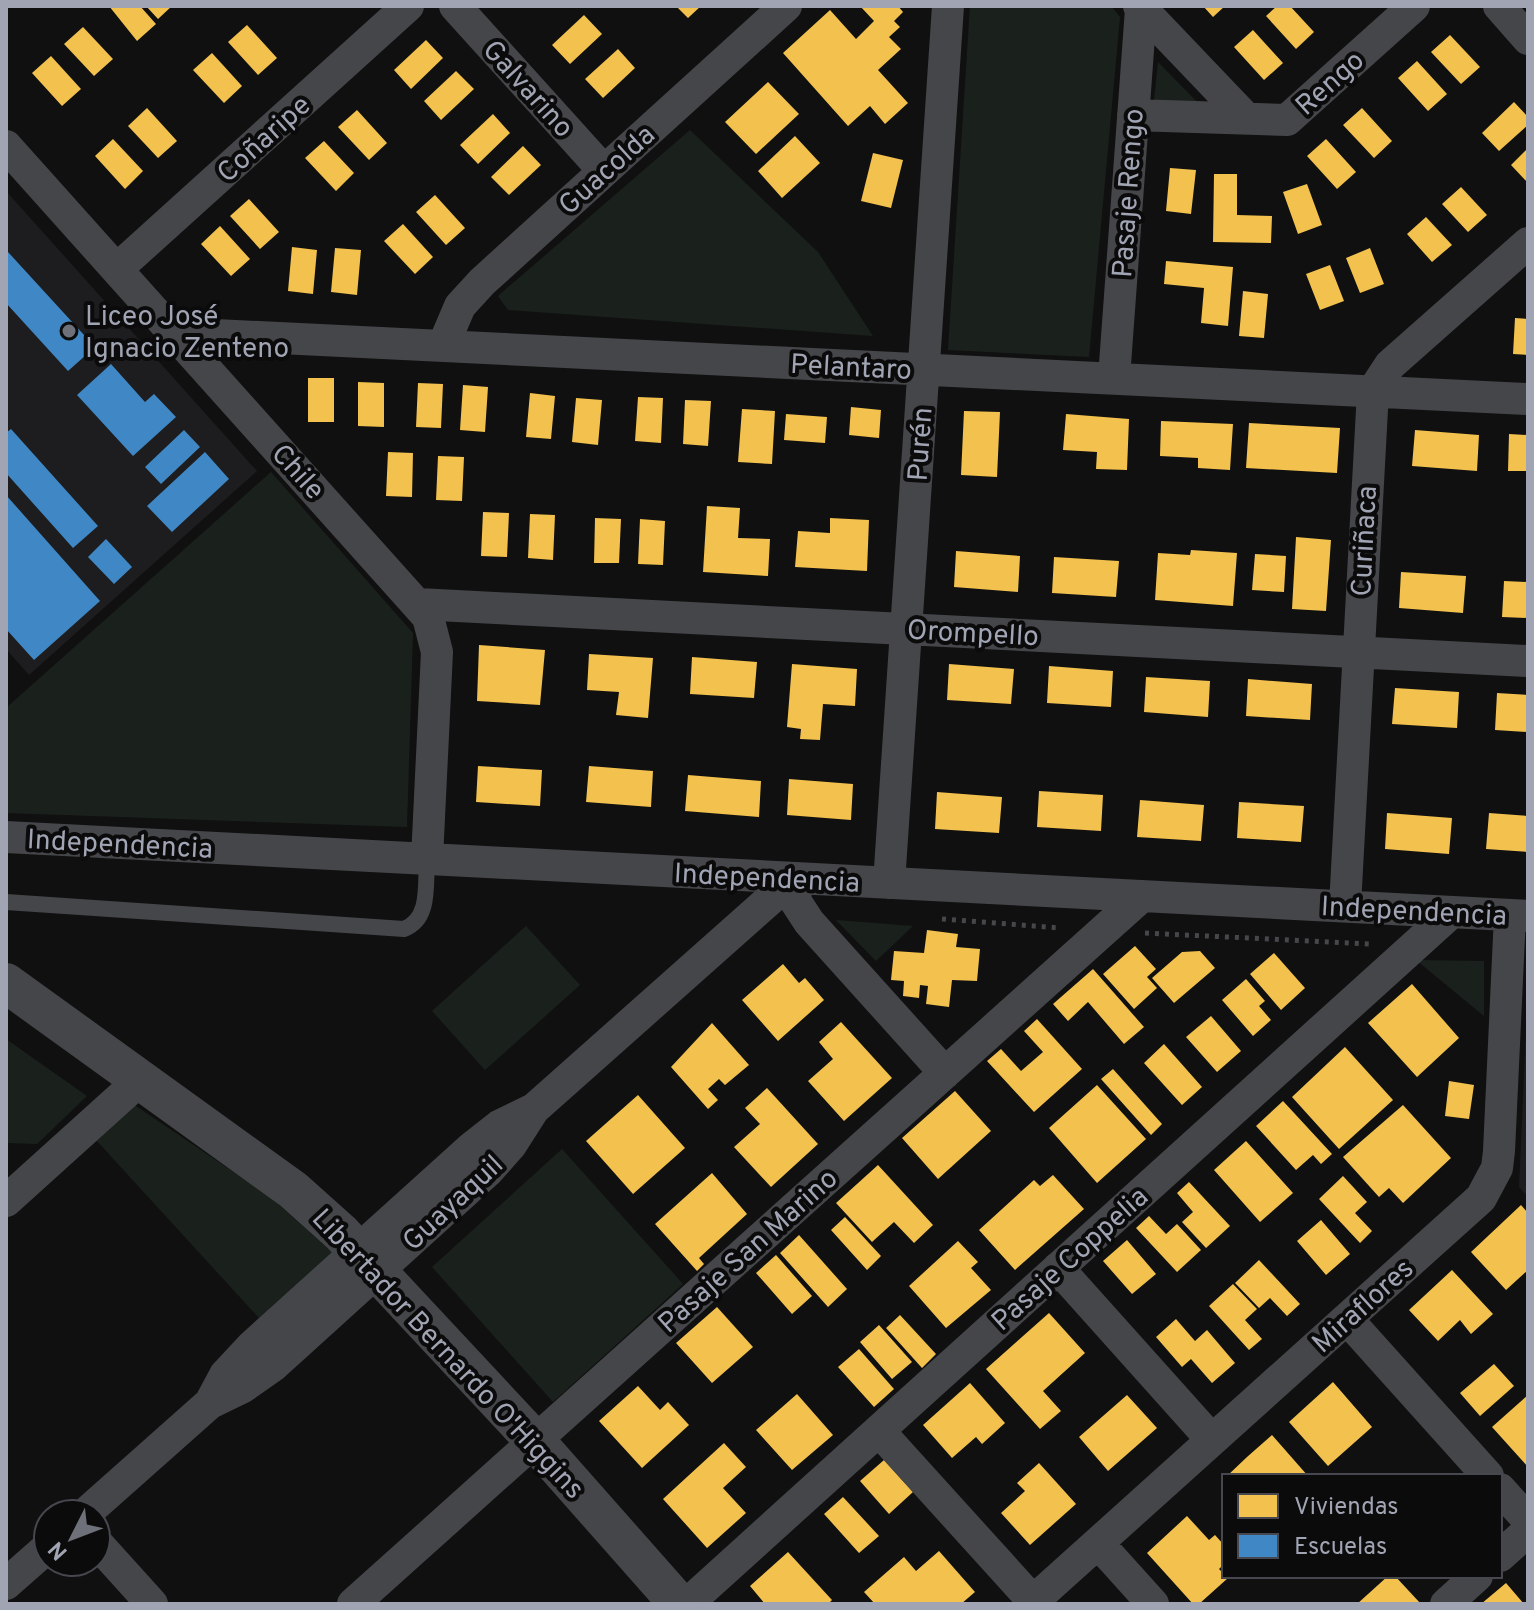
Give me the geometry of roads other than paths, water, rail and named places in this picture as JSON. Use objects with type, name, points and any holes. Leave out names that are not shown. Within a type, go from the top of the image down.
[{"type":"street","name":"Coñaripe","points":[[117,269],[408,6]]},
{"type":"street","name":"Galvarino","points":[[455,6],[604,171]]},
{"type":"street","name":"Guacolda","points":[[443,346],[452,321],[470,293],[786,6]]},
{"type":"street","name":"Purén","points":[[889,883],[948,6]]},
{"type":"street","name":"Rengo","points":[[1133,115],[1287,120],[1414,6]]},
{"type":"street","points":[[1499,6],[1528,39]]},
{"type":"street","points":[[1140,7],[1245,117]]},
{"type":"street","name":"Pasaje Rengo","points":[[1114,378],[1140,7]]},
{"type":"street","name":"Chile","points":[[6,146],[418,604],[433,629],[437,652],[427,859]]},
{"type":"street","points":[[1373,391],[1390,365],[1528,243]]},
{"type":"street","name":"Pelantaro","points":[[175,333],[1528,399]]},
{"type":"street","name":"Curiñaca","points":[[1345,906],[1373,391]]},
{"type":"street","name":"Orompello","points":[[418,604],[1528,661]]},
{"type":"street","name":"Independencia","points":[[6,837],[1519,915]]},
{"type":"street","points":[[794,878],[796,902],[809,922],[945,1073]]},
{"type":"street","name":"Guayaquil","points":[[103,1498],[210,1403],[243,1387],[273,1366],[368,1261],[500,1159],[534,1109],[794,878]]},
{"type":"street","name":"Pasaje San Marino","points":[[353,1604],[1142,896]]},
{"type":"street","name":"Pasaje Coppelia","points":[[687,1604],[1452,912]]},
{"type":"street","name":"Miraflores","points":[[1032,1602],[1481,1198],[1497,1168],[1519,915]]},
{"type":"street","name":"Libertador Bernardo O'Higgins","points":[[6,983],[293,1190],[368,1261],[535,1441],[679,1604]]},
{"type":"street","points":[[6,1201],[140,1080]]},
{"type":"street","points":[[1058,1268],[1212,1440]]},
{"type":"street","points":[[1347,1319],[1486,1474]]},
{"type":"street","points":[[879,1431],[1032,1602]]},
{"type":"street","points":[[1502,1491],[1528,1520]]},
{"type":"street","points":[[1502,1554],[1528,1531]]},
{"type":"street","points":[[1098,1543],[1153,1604]]},
{"type":"street","points":[[112,1560],[152,1604]]},
{"type":"street","points":[[6,1584],[32,1561]]},
{"type":"street","points":[[1446,1604],[1475,1578]]},
{"type":"lane","points":[[6,902],[404,929],[417,924],[423,914],[427,859]]},
{"type":"place","name":"Liceo José Ignacio Zenteno","points":[[69,331]]}]
